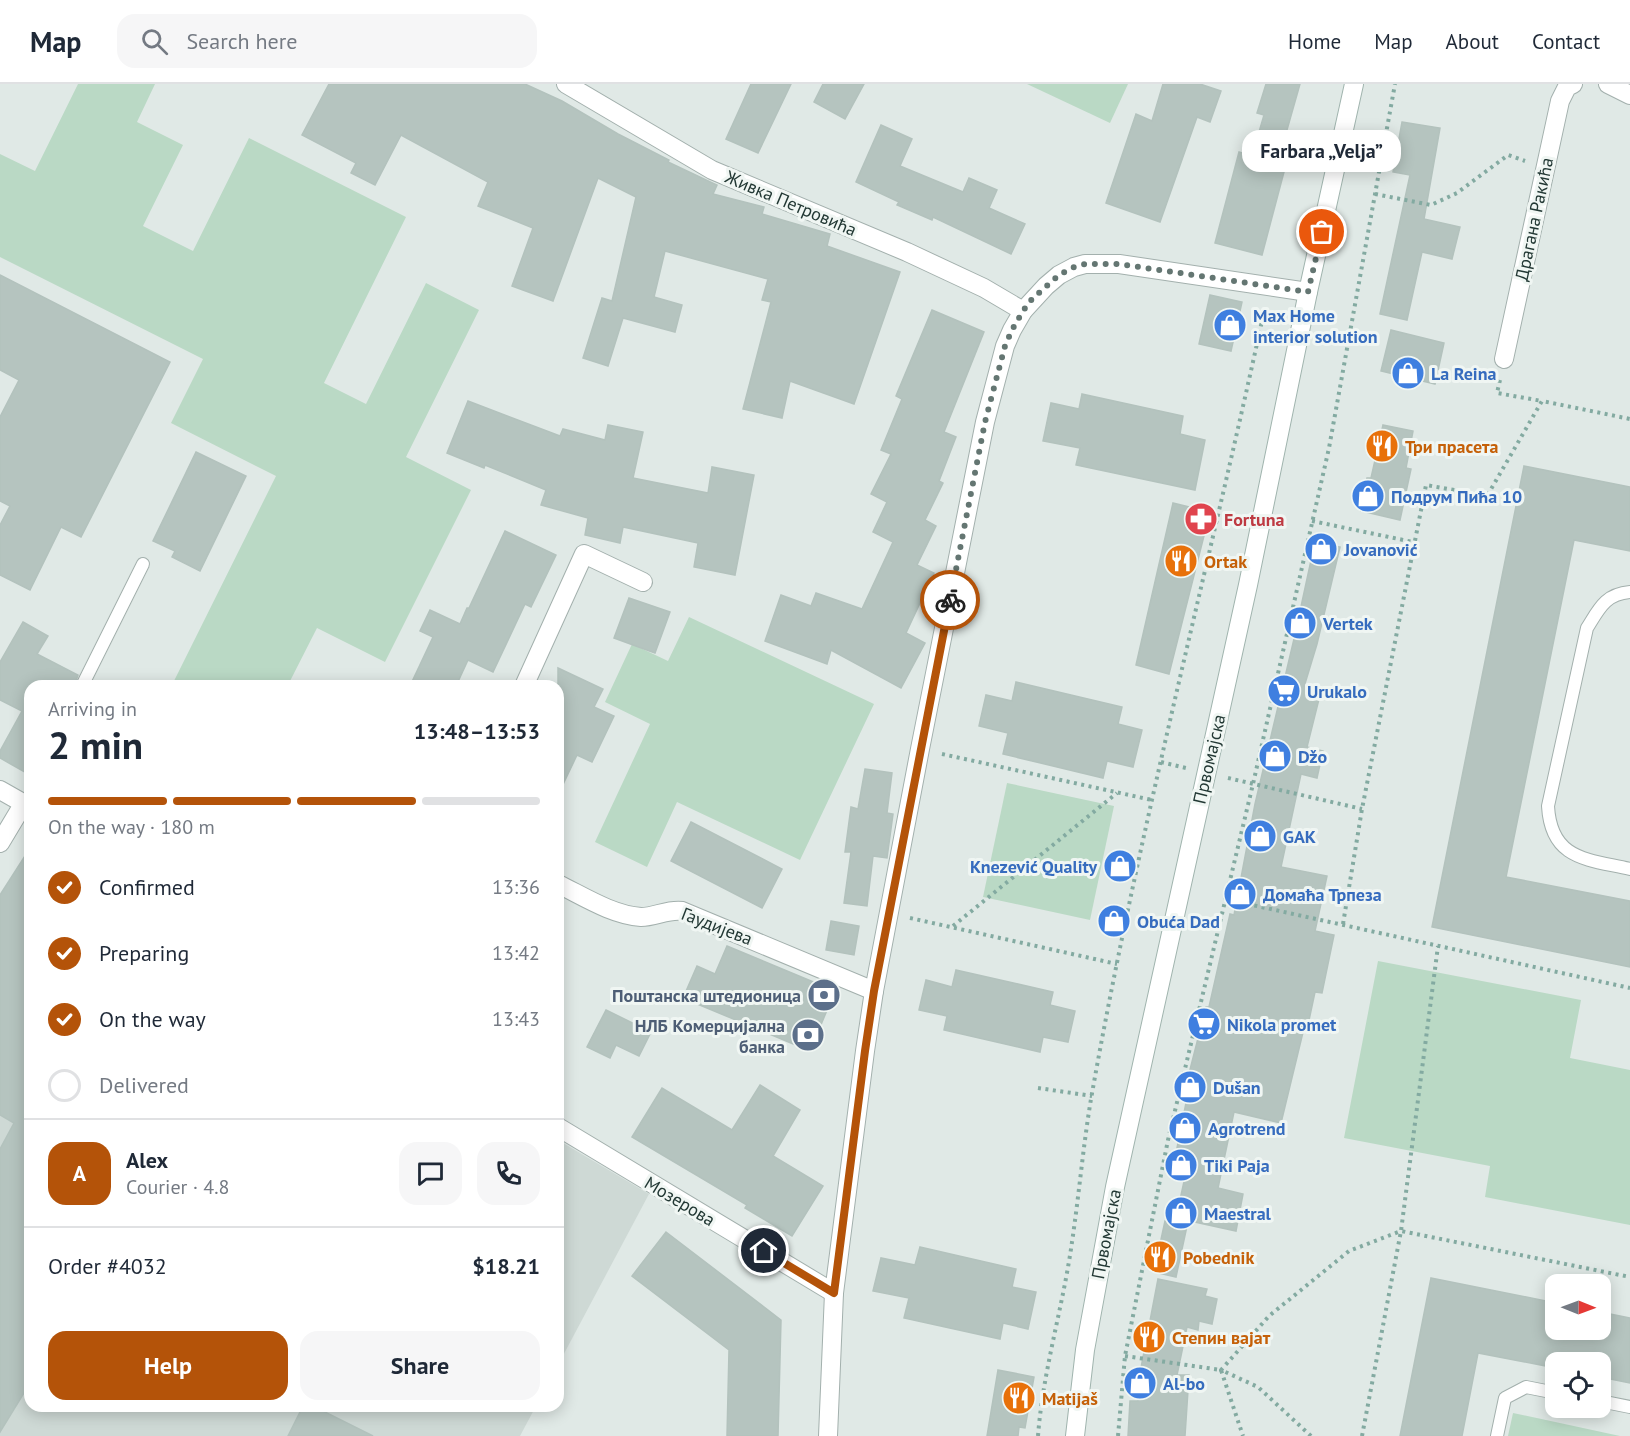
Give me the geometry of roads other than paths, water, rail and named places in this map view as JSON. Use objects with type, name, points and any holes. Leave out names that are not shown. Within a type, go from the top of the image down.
[{"type":"street","name":"Живка Петровића","points":[[566,84],[712,170],[907,252],[984,288],[1023,311]]},
{"type":"street","name":"Првомајска","points":[[1075,1436],[1085,1350],[1115,1187],[1262,522],[1308,292],[1354,84]]},
{"type":"street","name":"Драгана Ракића","points":[[1504,359],[1560,101],[1567,87],[1573,84]]},
{"type":"street","points":[[1608,84],[1630,95]]},
{"type":"street","points":[[828,1436],[834,1293],[874,991],[985,422],[1005,346],[1012,330],[1032,299],[1059,275],[1085,264],[1119,264],[1308,292]]},
{"type":"street","points":[[527,680],[584,554],[643,582]]},
{"type":"street","points":[[0,790],[24,799]]},
{"type":"street","points":[[0,843],[24,806]]},
{"type":"street","name":"Гаудијева","points":[[564,887],[606,907],[633,916],[645,917],[673,910],[682,911],[874,991]]},
{"type":"street","name":"Мозерова","points":[[564,1131],[834,1293]]},
{"type":"lane","points":[[85,680],[142,564]]},
{"type":"lane","points":[[1630,592],[1617,593],[1601,605],[1587,628],[1548,806],[1548,817],[1555,837],[1577,857],[1630,869]]},
{"type":"lane","points":[[1497,1436],[1505,1398],[1526,1387],[1545,1391]]},
{"type":"lane","points":[[1611,1403],[1630,1407]]},
{"type":"place","name":"Farbara „Velja”","points":[[1322,232]]},
{"type":"place","name":"Max Home interior solution","points":[[1230,325]]},
{"type":"place","name":"La Reina","points":[[1408,373]]},
{"type":"place","name":"Три прасета","points":[[1382,446]]},
{"type":"place","name":"Подрум Пића 10","points":[[1368,496]]},
{"type":"place","name":"Fortuna","points":[[1201,519]]},
{"type":"place","name":"Jovanović","points":[[1321,549]]},
{"type":"place","name":"Ortak","points":[[1181,561]]},
{"type":"place","name":"Vertek","points":[[1300,623]]},
{"type":"place","name":"Urukalo","points":[[1284,691]]},
{"type":"place","name":"Džo","points":[[1275,756]]},
{"type":"place","name":"GAK","points":[[1260,836]]},
{"type":"place","name":"Knezević Quality","points":[[1120,866]]},
{"type":"place","name":"Домаћа Трпеза","points":[[1240,894]]},
{"type":"place","name":"Obuća Dad","points":[[1114,921]]},
{"type":"place","name":"Поштанска штедионица","points":[[824,995]]},
{"type":"place","name":"Nikola promet","points":[[1204,1024]]},
{"type":"place","name":"НЛБ Комерцијална банка","points":[[808,1035]]},
{"type":"place","name":"Dušan","points":[[1190,1087]]},
{"type":"place","name":"Agrotrend","points":[[1185,1128]]},
{"type":"place","name":"Tiki Paja","points":[[1181,1165]]},
{"type":"place","name":"Maestral","points":[[1181,1213]]},
{"type":"place","name":"Pobednik","points":[[1160,1257]]},
{"type":"place","name":"Степин вајат","points":[[1149,1337]]},
{"type":"place","name":"Al-bo","points":[[1140,1383]]},
{"type":"place","name":"Matijaš","points":[[1019,1398]]}]
